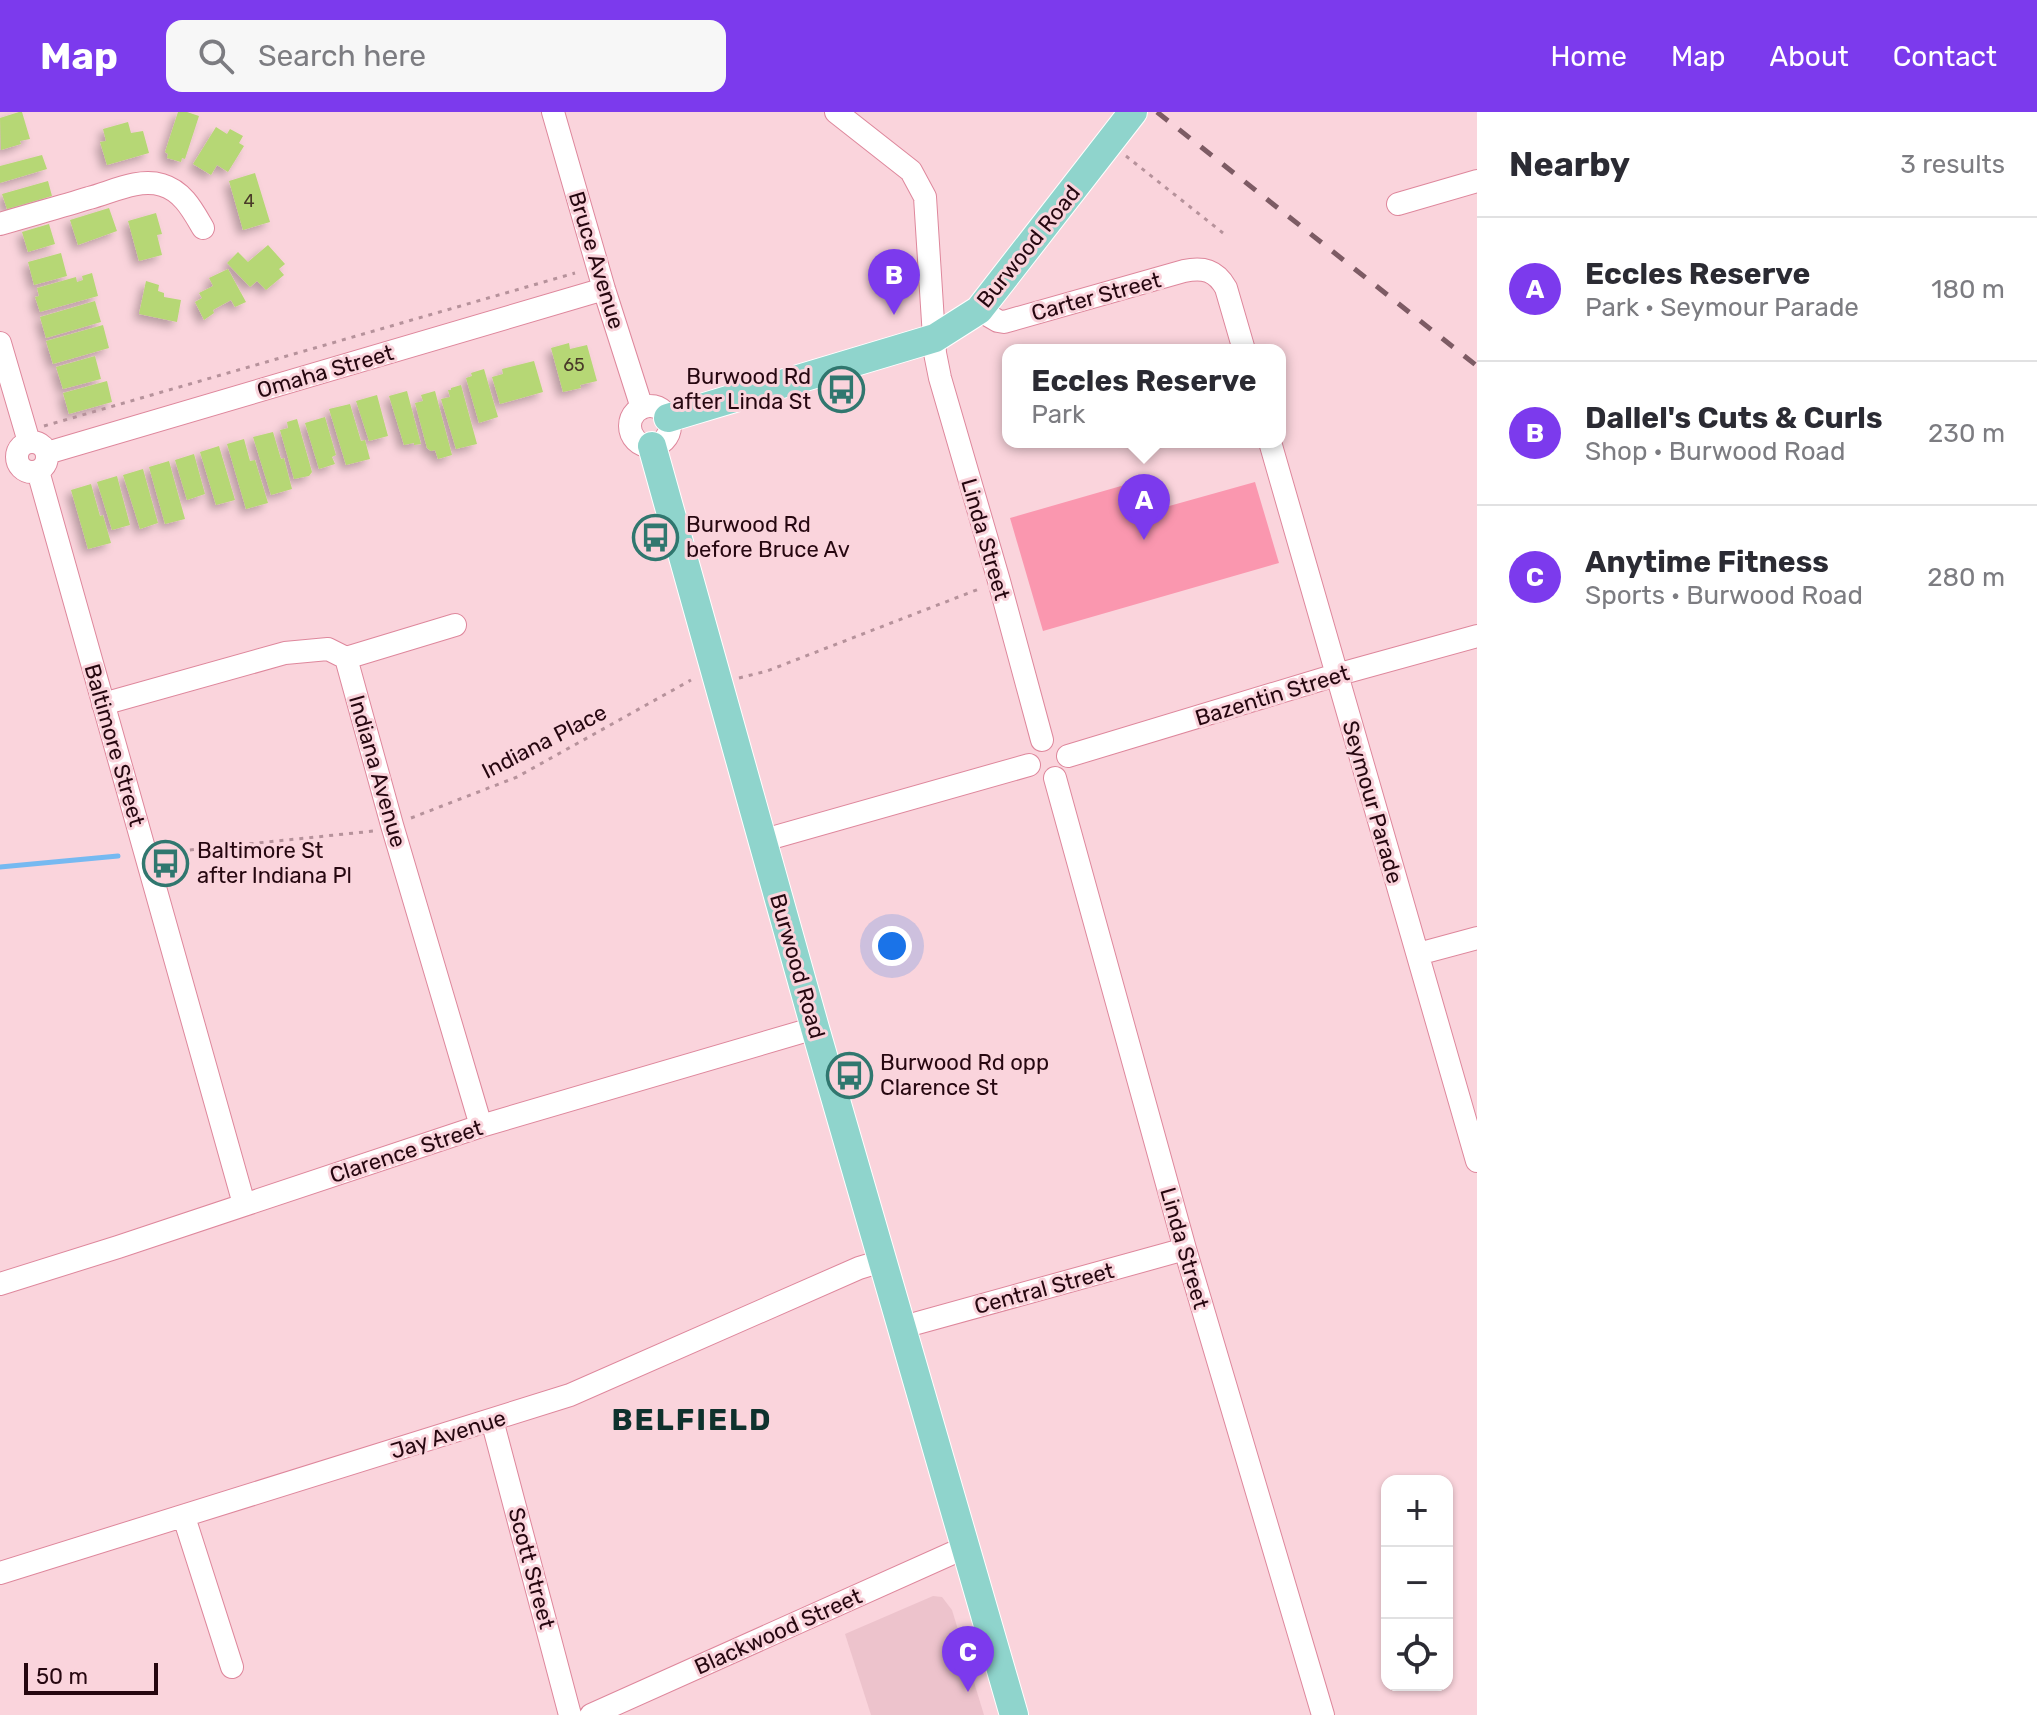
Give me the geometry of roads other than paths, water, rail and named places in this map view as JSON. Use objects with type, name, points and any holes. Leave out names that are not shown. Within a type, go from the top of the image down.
[{"type":"main road","name":"Burwood Road","points":[[668,418],[935,338],[979,310],[1125,130]]},
{"type":"main road","name":"Burwood Road","points":[[652,446],[761,841],[1014,1715]]},
{"type":"street","name":"Bruce Avenue","points":[[553,112],[642,408]]},
{"type":"street","name":"Linda Street","points":[[836,112],[911,171],[925,197],[935,353],[940,378],[1042,740]]},
{"type":"street","points":[[1398,204],[1477,181]]},
{"type":"street","points":[[0,224],[126,187],[150,183],[163,185],[182,197],[203,228]]},
{"type":"street","name":"Carter Street","points":[[979,310],[1004,322],[1197,268],[1206,269],[1221,279],[1226,288],[1242,344]]},
{"type":"street","name":"Omaha Street","points":[[29,454],[604,289]]},
{"type":"street","name":"Baltimore Street","points":[[0,343],[244,1204]]},
{"type":"street","points":[[658,407],[667,414],[670,430],[664,441],[652,446],[639,443],[631,432],[631,420],[642,408],[658,407]]},
{"type":"street","name":"Seymour Parade","points":[[1272,448],[1477,1161]]},
{"type":"street","points":[[103,704],[285,653],[328,649],[346,658],[455,625]]},
{"type":"street","name":"Bazentin Street","points":[[1068,756],[1477,636]]},
{"type":"street","name":"Indiana Avenue","points":[[346,658],[481,1126]]},
{"type":"street","points":[[1042,740],[1059,743],[1068,756],[1066,769],[1055,778],[1042,779],[1029,765],[1032,747],[1042,740]]},
{"type":"street","points":[[761,841],[1029,765]]},
{"type":"street","name":"Linda Street","points":[[1055,778],[1185,1249],[1323,1715]]},
{"type":"street","points":[[1418,954],[1477,938]]},
{"type":"street","name":"Clarence Street","points":[[0,1284],[481,1126],[815,1028]]},
{"type":"street","name":"Central Street","points":[[903,1327],[1185,1249]]},
{"type":"street","name":"Jay Avenue","points":[[0,1573],[570,1395],[859,1268],[882,1261]]},
{"type":"street","name":"Scott Street","points":[[492,1420],[570,1715]]},
{"type":"street","points":[[184,1517],[232,1667]]},
{"type":"street","name":"Blackwood Street","points":[[591,1715],[966,1547]]},
{"type":"waterway","points":[[0,867],[118,856]]},
{"type":"railway","points":[[1157,112],[1477,366]]},
{"type":"place","name":"Dallel's Cuts & Curls","points":[[894,315]]},
{"type":"place","name":"Burwood Rd after Linda St","points":[[842,389]]},
{"type":"place","name":"Burwood Rd before Bruce Av","points":[[655,537]]},
{"type":"place","name":"Eccles Reserve","points":[[1144,540]]},
{"type":"place","name":"Baltimore St after Indiana Pl","points":[[166,863]]},
{"type":"place","name":"Burwood Rd opp Clarence St","points":[[849,1075]]},
{"type":"place","name":"Anytime Fitness","points":[[968,1692]]},
{"type":"district","name":"BELFIELD","points":[[692,1420]]}]
